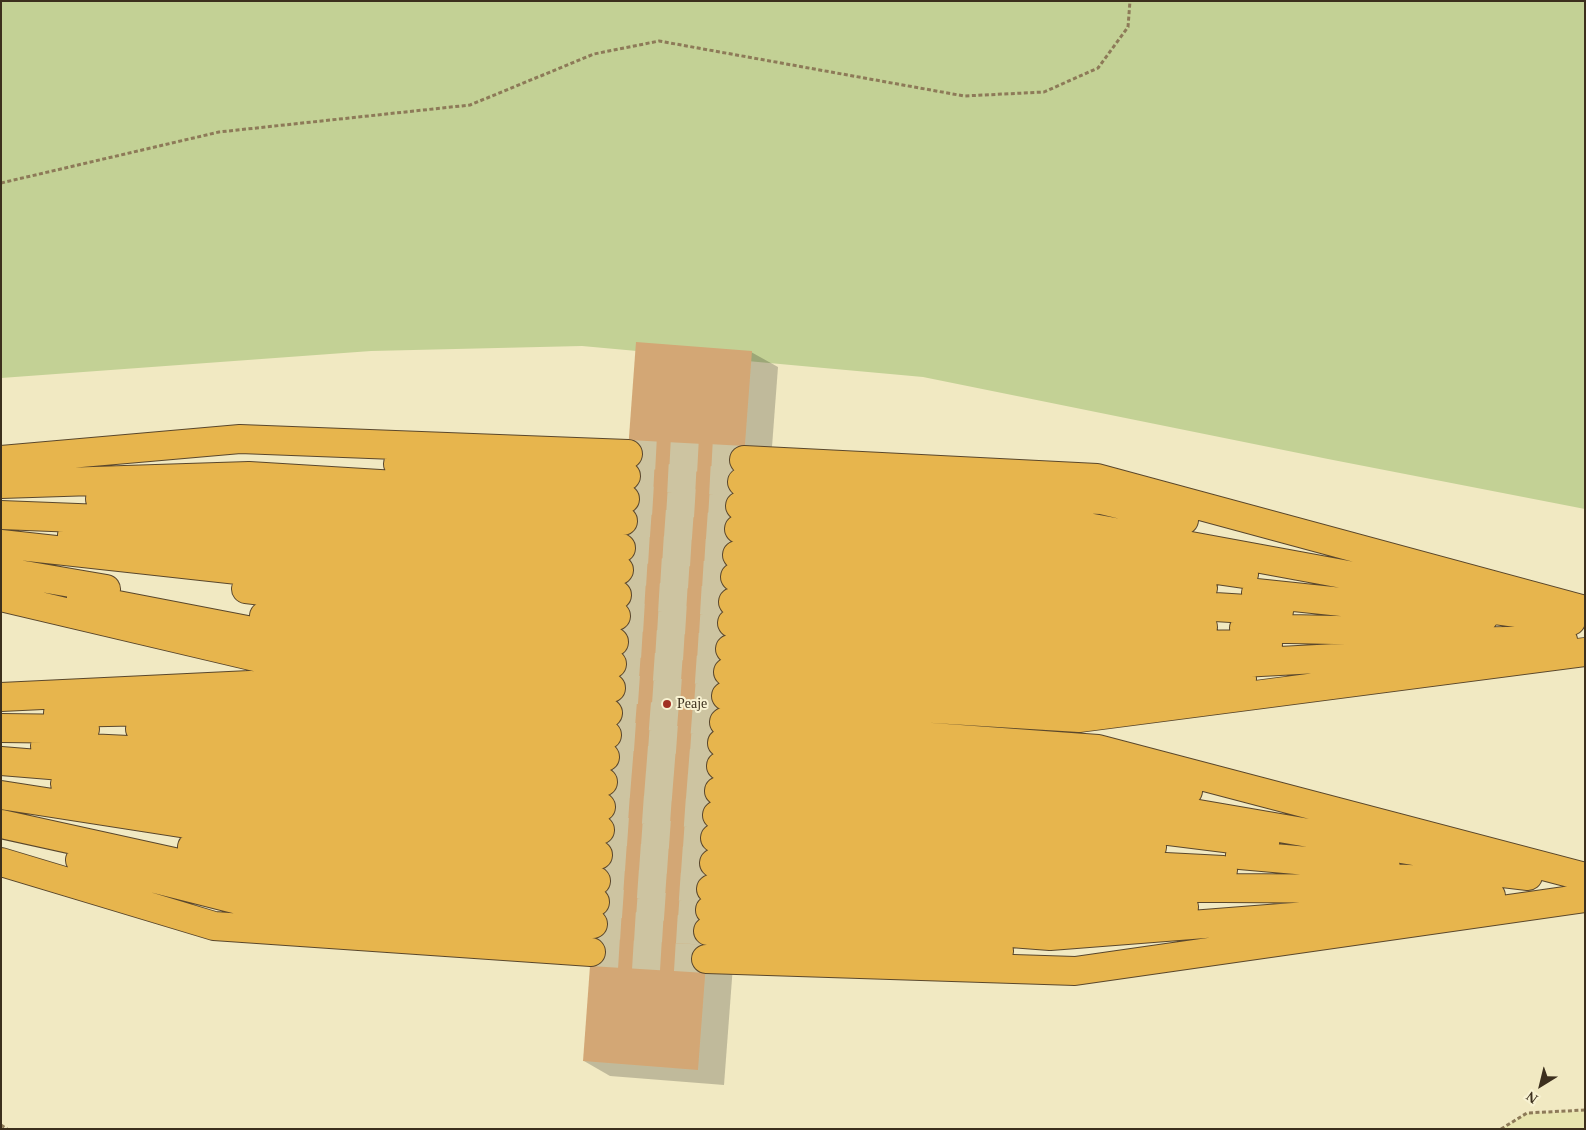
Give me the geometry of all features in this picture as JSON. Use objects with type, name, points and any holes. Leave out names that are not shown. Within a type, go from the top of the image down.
[{"type":"highway","points":[[1,460],[240,439],[610,688]]},
{"type":"highway","points":[[1,472],[247,456],[610,688]]},
{"type":"highway","points":[[1,484],[249,476],[610,688]]},
{"type":"highway","points":[[726,696],[1097,478],[1585,610]]},
{"type":"highway","points":[[1,499],[281,499],[610,688]]},
{"type":"highway","points":[[726,696],[1101,500],[1585,614]]},
{"type":"highway","points":[[1,515],[281,526],[610,688]]},
{"type":"highway","points":[[726,696],[1071,524],[1585,619]]},
{"type":"highway","points":[[1,530],[269,550],[610,688]]},
{"type":"highway","points":[[1,544],[265,573],[610,688]]},
{"type":"highway","points":[[726,696],[1070,549],[1585,623]]},
{"type":"highway","points":[[1,555],[288,594],[610,688]]},
{"type":"highway","points":[[1,571],[292,621],[610,688]]},
{"type":"highway","points":[[726,696],[1079,575],[1585,628]]},
{"type":"highway","points":[[1,582],[304,642],[610,688]]},
{"type":"highway","points":[[1,597],[302,668],[610,688]]},
{"type":"highway","points":[[726,696],[1118,600],[1585,631]]},
{"type":"highway","points":[[726,696],[1090,624],[1585,636]]},
{"type":"highway","points":[[726,696],[1087,646],[1585,640]]},
{"type":"highway","points":[[726,696],[1088,671],[1585,646]]},
{"type":"highway","points":[[726,696],[1079,718],[1585,652]]},
{"type":"highway","points":[[1,697],[250,685],[610,688]]},
{"type":"highway","points":[[1,714],[258,709],[610,688]]},
{"type":"highway","points":[[1,728],[260,731],[610,688]]},
{"type":"highway","points":[[1,744],[254,756],[610,688]]},
{"type":"highway","points":[[1,761],[236,780],[610,688]]},
{"type":"highway","points":[[1,777],[245,805],[610,688]]},
{"type":"highway","points":[[1,795],[232,831],[610,688]]},
{"type":"highway","points":[[1,811],[228,854],[610,688]]},
{"type":"highway","points":[[1,824],[251,879],[610,688]]},
{"type":"highway","points":[[1,840],[238,900],[610,688]]},
{"type":"highway","points":[[726,696],[1098,749],[1585,888]]},
{"type":"highway","points":[[726,696],[1088,795],[1585,888]]},
{"type":"highway","points":[[726,696],[1074,840],[1585,888]]},
{"type":"highway","points":[[726,696],[1061,887],[1585,888]]},
{"type":"highway","points":[[726,696],[1050,936],[1585,888]]},
{"type":"highway","points":[[1,862],[214,926],[591,952]]},
{"type":"highway","points":[[706,959],[1075,971],[1585,888]]},
{"type":"path","points":[[1,183],[219,132],[470,105],[594,54],[659,41],[964,96],[1044,92],[1098,68],[1128,27],[1130,1]]},
{"type":"path","points":[[1501,1129],[1527,1113],[1585,1110]]},
{"type":"path","points":[[1,1125],[7,1129]]},
{"type":"shaded area","points":[[1585,1111],[1585,1129],[1501,1129],[1527,1113]]},
{"type":"green space","points":[[1,1],[1585,1],[1585,509],[923,377],[582,346],[371,351],[1,378]]},
{"type":"building","name":"Peaje","points":[[636,342],[752,351],[698,1070],[583,1061]]},
{"type":"tunnel","points":[[628,454],[744,460]]},
{"type":"tunnel","points":[[626,476],[742,482]]},
{"type":"tunnel","points":[[625,499],[740,506]]},
{"type":"tunnel","points":[[623,521],[739,529]]},
{"type":"tunnel","points":[[621,548],[737,555]]},
{"type":"tunnel","points":[[619,570],[735,577]]},
{"type":"tunnel","points":[[617,595],[733,602]]},
{"type":"tunnel","points":[[616,616],[732,623]]},
{"type":"tunnel","points":[[614,642],[730,649]]},
{"type":"tunnel","points":[[612,664],[728,672]]},
{"type":"tunnel","points":[[611,688],[726,696]]},
{"type":"tunnel","points":[[608,713],[724,722]]},
{"type":"tunnel","points":[[607,735],[722,743]]},
{"type":"tunnel","points":[[605,757],[721,766]]},
{"type":"tunnel","points":[[603,782],[719,791]]},
{"type":"tunnel","points":[[601,807],[717,815]]},
{"type":"tunnel","points":[[600,830],[715,838]]},
{"type":"tunnel","points":[[598,855],[714,863]]},
{"type":"tunnel","points":[[596,881],[711,889]]},
{"type":"tunnel","points":[[595,902],[710,910]]},
{"type":"tunnel","points":[[593,924],[708,931]]},
{"type":"tunnel","points":[[591,952],[706,959]]},
{"type":"place","name":"Peaje","points":[[667,704]]}]
